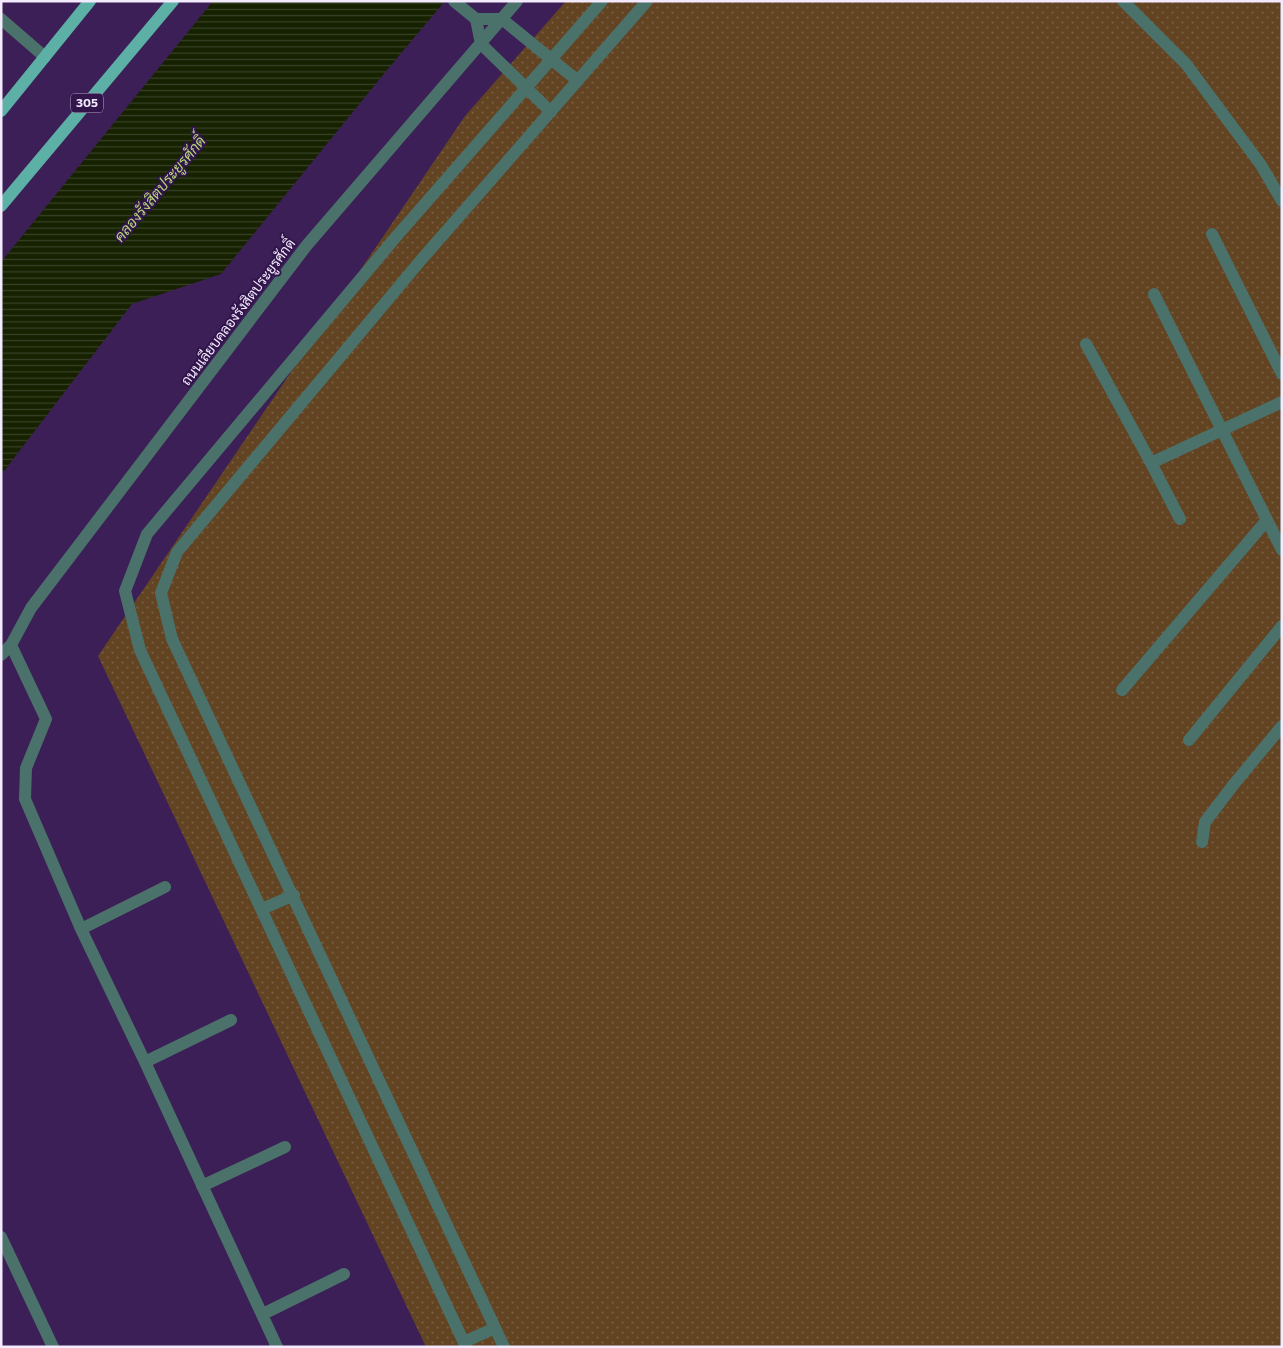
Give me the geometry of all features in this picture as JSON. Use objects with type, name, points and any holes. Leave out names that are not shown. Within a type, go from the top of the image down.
[{"type":"main road","points":[[2,109],[90,1]]},
{"type":"main road","name":"305","points":[[1,206],[173,1]]},
{"type":"street","name":"ถนนเลียบคลองรังสิตประยูรศักดิ์","points":[[1,655],[10,645],[31,608],[307,245],[517,1]]},
{"type":"street","points":[[495,1328],[465,1344],[140,650],[125,591],[147,534],[395,238],[602,1]]},
{"type":"street","points":[[504,1347],[294,895],[172,639],[161,593],[177,552],[421,260],[647,1]]},
{"type":"street","points":[[1123,1],[1186,64],[1261,165],[1282,201]]},
{"type":"street","points":[[458,5],[476,19],[502,19],[578,81]]},
{"type":"street","points":[[1,19],[45,56]]},
{"type":"street","points":[[476,19],[481,44],[551,112]]},
{"type":"street","points":[[1212,234],[1282,374]]},
{"type":"street","points":[[1154,294],[1282,550]]},
{"type":"street","points":[[1086,344],[1180,518]]},
{"type":"street","points":[[1151,463],[1282,402]]},
{"type":"street","points":[[1122,690],[1267,520]]},
{"type":"street","points":[[1189,740],[1282,626]]},
{"type":"street","points":[[10,645],[46,719],[26,768],[25,799],[81,929],[277,1347]]},
{"type":"street","points":[[1202,842],[1206,822],[1234,784],[1282,726]]},
{"type":"street","points":[[81,929],[165,887]]},
{"type":"street","points":[[262,909],[294,895]]},
{"type":"street","points":[[145,1062],[231,1020]]},
{"type":"street","points":[[202,1186],[285,1147]]},
{"type":"street","points":[[1,1238],[53,1347]]},
{"type":"street","points":[[263,1314],[344,1274]]},
{"type":"shaded area","points":[[566,1],[1282,1],[1282,1347],[426,1347],[98,656],[465,116]]},
{"type":"water","name":"คลองรังสิตประยูรศักดิ์","points":[[213,1],[445,1],[221,274],[132,304],[1,475],[1,262]]}]
